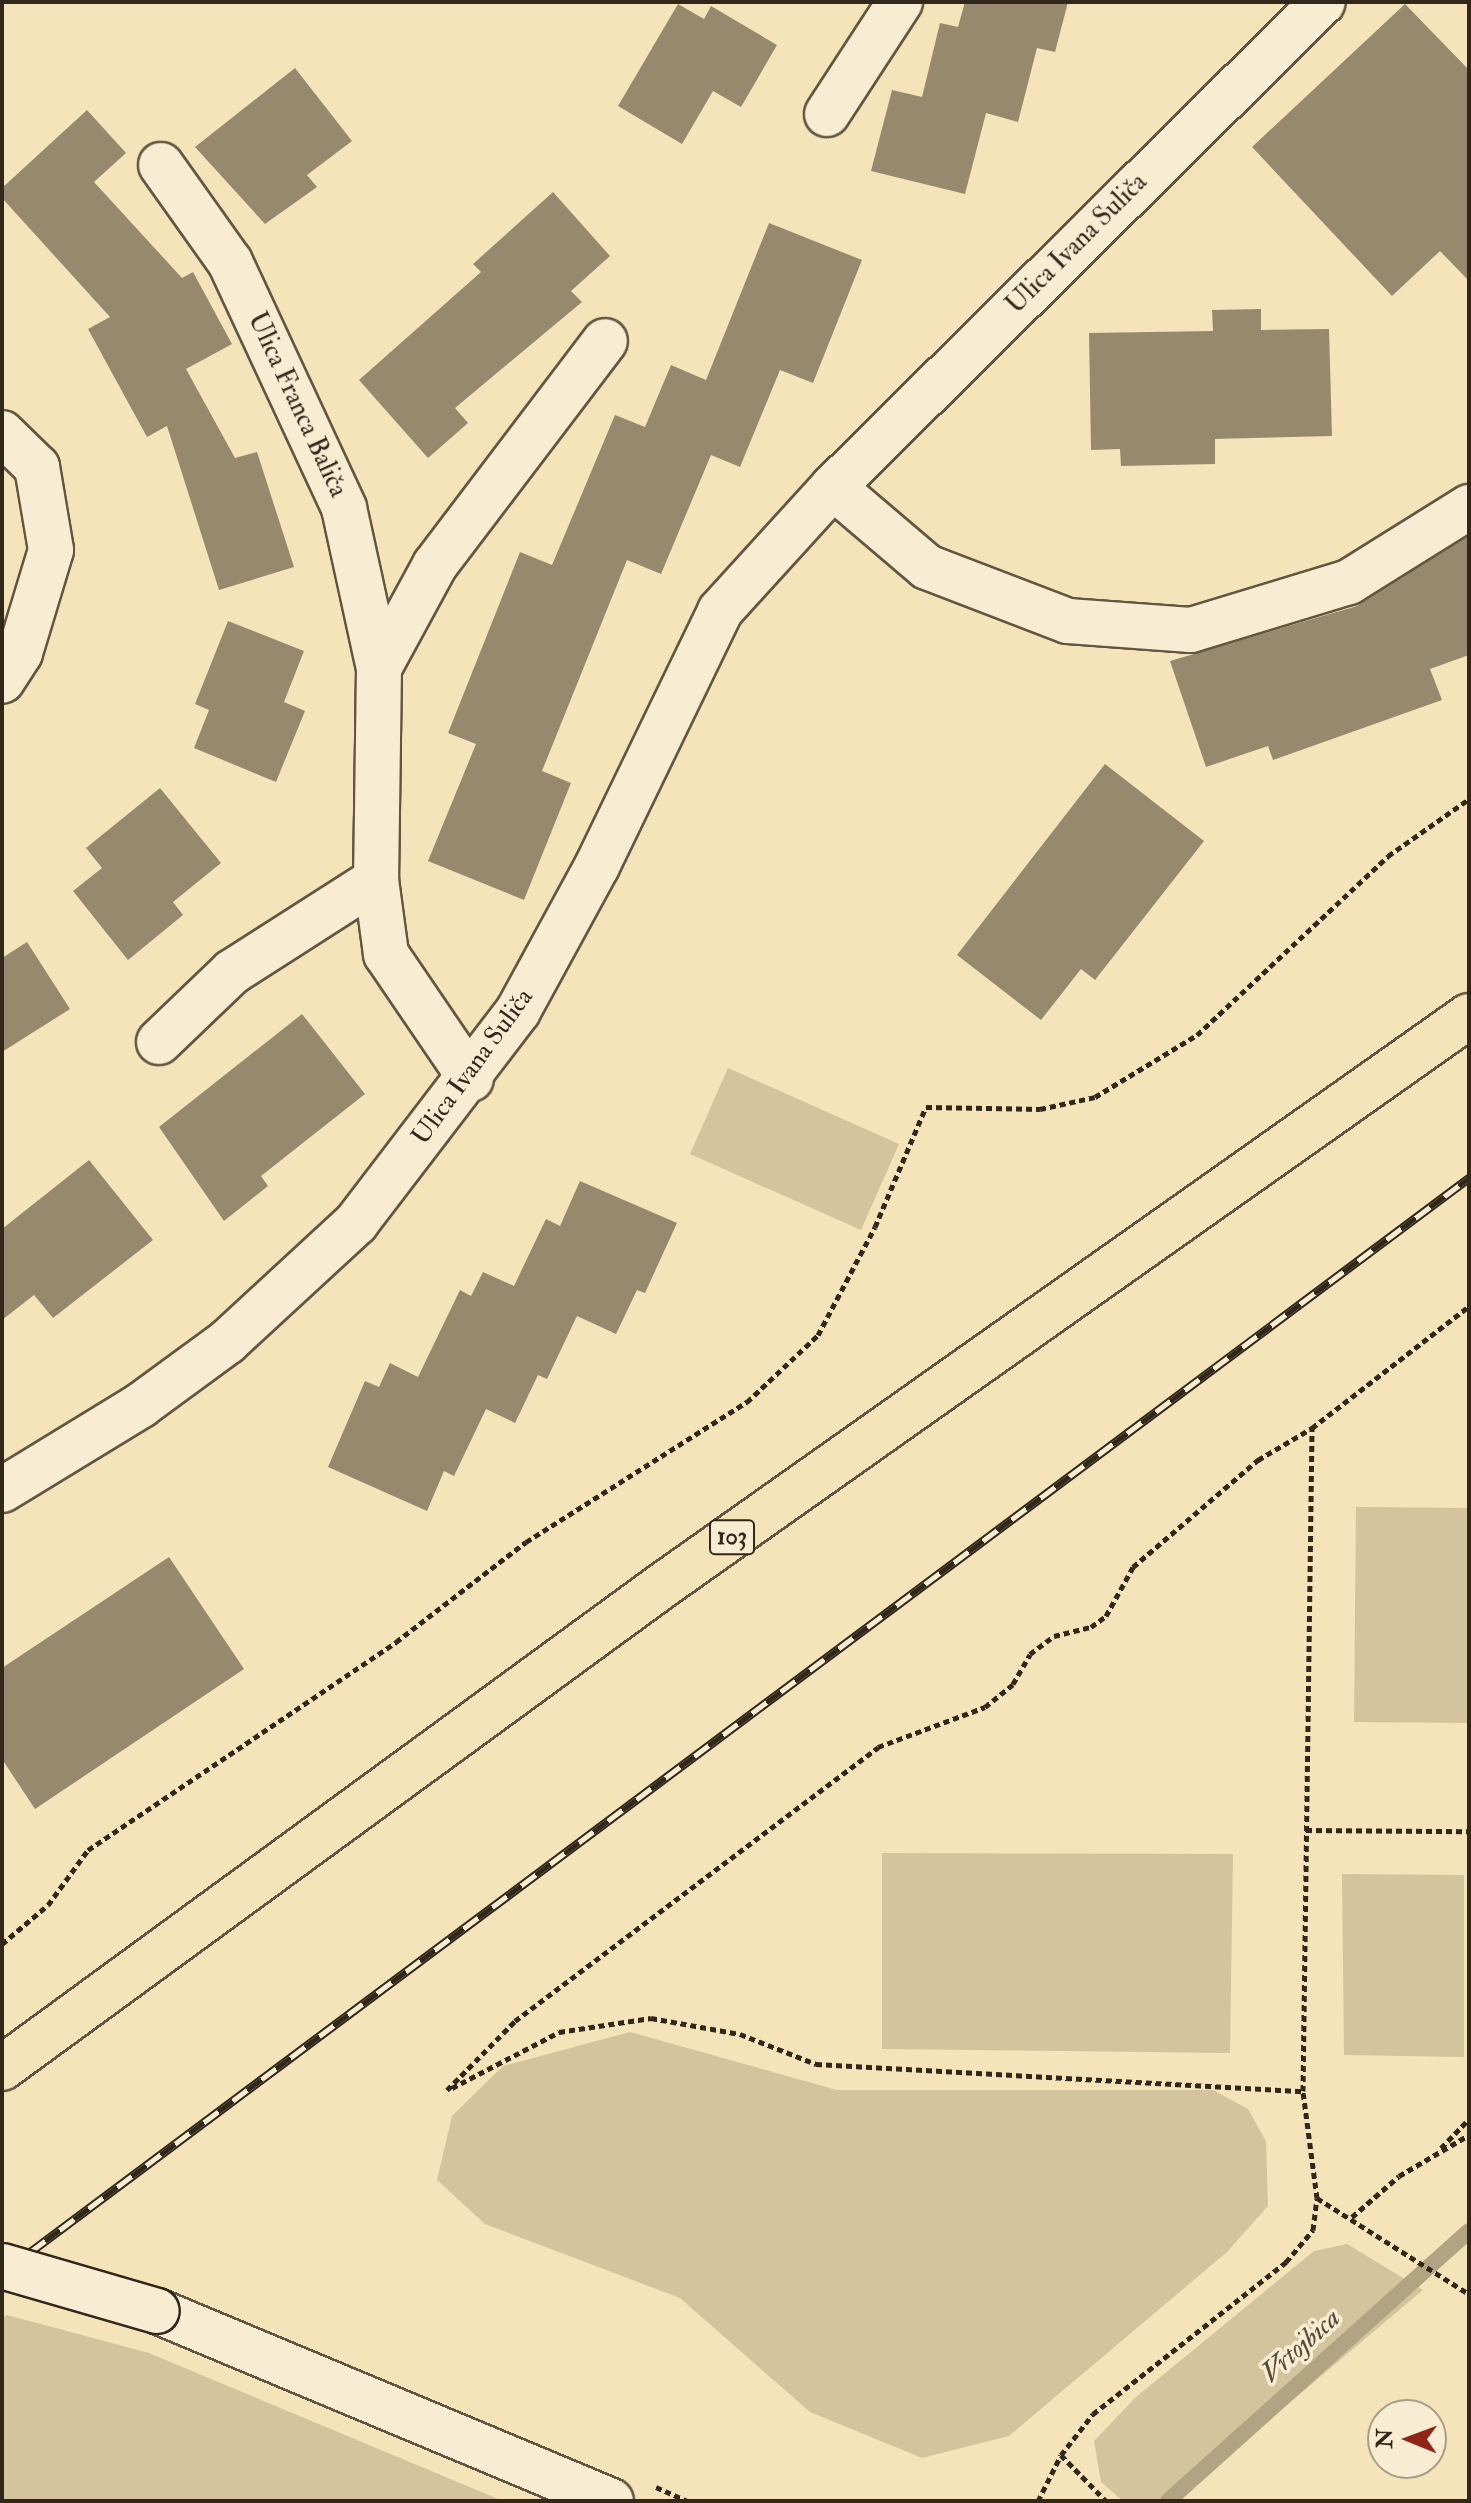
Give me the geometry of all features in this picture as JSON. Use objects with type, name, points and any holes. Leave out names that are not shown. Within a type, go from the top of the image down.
[{"type":"main road","name":"103","points":[[2,2068],[666,1583],[1469,1016]]},
{"type":"street","points":[[827,114],[900,2]]},
{"type":"street","name":"Ulica Ivana Suliča","points":[[2,1490],[141,1405],[227,1342],[356,1223],[471,1079],[518,1011],[590,879],[720,611],[833,487],[1323,2]]},
{"type":"street","name":"Ulica Franca Baliča","points":[[161,165],[230,262],[344,508],[379,668],[376,880],[386,954],[471,1079]]},
{"type":"street","name":"Ulica Franca Baliča","points":[[379,668],[435,565],[605,341]]},
{"type":"street","points":[[2,433],[37,467],[51,550],[20,653],[2,681]]},
{"type":"street","points":[[833,487],[927,567],[1068,621],[1191,630],[1349,582],[1469,507]]},
{"type":"street","points":[[159,1042],[232,972],[376,880]]},
{"type":"street","points":[[2,2266],[157,2311],[611,2501]]},
{"type":"path","points":[[2,1944],[48,1905],[88,1850],[396,1642],[526,1542],[747,1402],[818,1335],[875,1227],[926,1107],[1040,1109],[1095,1097],[1197,1035],[1388,856],[1469,799]]},
{"type":"path","points":[[1303,2091],[816,2064],[740,2034],[651,2018],[559,2032],[447,2090],[515,2021],[866,1756],[930,1724],[985,1707],[1013,1684],[1030,1654],[1054,1636],[1091,1627],[1106,1616],[1133,1567],[1258,1460],[1312,1428],[1469,1306]]},
{"type":"path","points":[[1038,2501],[1061,2455],[1093,2414],[1286,2262],[1313,2230],[1317,2198],[1303,2091],[1312,1428]]},
{"type":"path","points":[[1306,1830],[1469,1831]]},
{"type":"path","points":[[1435,2155],[1469,2119]]},
{"type":"path","points":[[1352,2217],[1399,2176],[1469,2135]]},
{"type":"path","points":[[1317,2198],[1375,2230],[1469,2294]]},
{"type":"path","points":[[1061,2455],[1106,2501]]},
{"type":"shaded area","points":[[728,1068],[899,1144],[861,1230],[690,1154]]},
{"type":"shaded area","points":[[1356,1507],[1469,1508],[1469,1723],[1354,1722]]},
{"type":"shaded area","points":[[882,1853],[1233,1854],[1230,2053],[882,2049]]},
{"type":"shaded area","points":[[1342,1874],[1464,1875],[1464,2057],[1344,2055]]},
{"type":"shaded area","points":[[630,2032],[837,2090],[1213,2090],[1248,2109],[1266,2141],[1268,2206],[1227,2252],[1009,2436],[922,2458],[810,2412],[680,2298],[485,2224],[437,2180],[452,2116],[503,2066]]},
{"type":"shaded area","points":[[1347,2244],[1423,2290],[1173,2501],[1123,2501],[1101,2482],[1094,2441],[1136,2397],[1314,2251]]},
{"type":"shaded area","points":[[7,2315],[149,2353],[503,2501],[2,2501],[2,2318]]},
{"type":"building","points":[[965,2],[1068,2],[1055,52],[1037,48],[1018,122],[986,113],[965,194],[871,171],[892,90],[922,97],[940,23],[958,27]]},
{"type":"building","points":[[678,4],[704,19],[711,6],[777,45],[741,107],[713,91],[682,144],[618,106]]},
{"type":"building","points":[[1405,4],[1469,70],[1469,281],[1440,251],[1392,296],[1252,147]]},
{"type":"building","points":[[295,68],[352,141],[307,175],[317,187],[265,224],[195,147]]},
{"type":"building","points":[[87,110],[126,153],[94,182],[182,278],[193,272],[232,344],[186,369],[235,458],[257,452],[294,567],[219,590],[167,426],[147,437],[88,329],[110,317],[2,198],[2,188]]},
{"type":"building","points":[[553,192],[610,256],[571,291],[582,302],[455,408],[468,423],[428,458],[359,380],[481,272],[473,264]]},
{"type":"building","points":[[769,223],[862,260],[813,383],[780,370],[740,467],[711,455],[661,574],[627,560],[542,771],[571,783],[524,900],[428,861],[476,744],[448,733],[520,552],[552,565],[615,415],[645,427],[671,365],[706,380]]},
{"type":"building","points":[[1261,309],[1261,330],[1329,329],[1332,436],[1215,439],[1215,464],[1121,466],[1120,449],[1091,450],[1089,333],[1213,331],[1212,310]]},
{"type":"building","points":[[1469,536],[1469,655],[1430,669],[1442,700],[1273,760],[1268,746],[1206,767],[1170,661],[1357,606]]},
{"type":"building","points":[[228,621],[304,651],[284,702],[305,711],[276,782],[194,748],[209,710],[195,704]]},
{"type":"building","points":[[1105,764],[1204,841],[1095,980],[1081,969],[1041,1020],[957,955]]},
{"type":"building","points":[[160,788],[221,863],[173,902],[183,915],[128,960],[73,891],[102,868],[86,848]]},
{"type":"building","points":[[27,942],[70,1009],[2,1052],[2,958]]},
{"type":"building","points":[[302,1014],[365,1094],[261,1176],[268,1186],[224,1221],[159,1127]]},
{"type":"building","points":[[89,1160],[153,1240],[53,1318],[34,1295],[2,1320],[2,1229]]},
{"type":"building","points":[[580,1181],[677,1223],[645,1293],[637,1290],[616,1334],[577,1316],[547,1379],[538,1375],[515,1423],[486,1409],[454,1476],[444,1471],[427,1511],[328,1467],[365,1381],[379,1387],[390,1363],[418,1377],[460,1290],[471,1296],[483,1272],[514,1286],[546,1219],[560,1226]]},
{"type":"building","points":[[169,1557],[244,1669],[35,1809],[2,1759],[2,1668]]},
{"type":"waterway","name":"Vrtojbica","points":[[1168,2501],[1469,2231]]},
{"type":"railway","points":[[2,2273],[1469,1178]]}]
